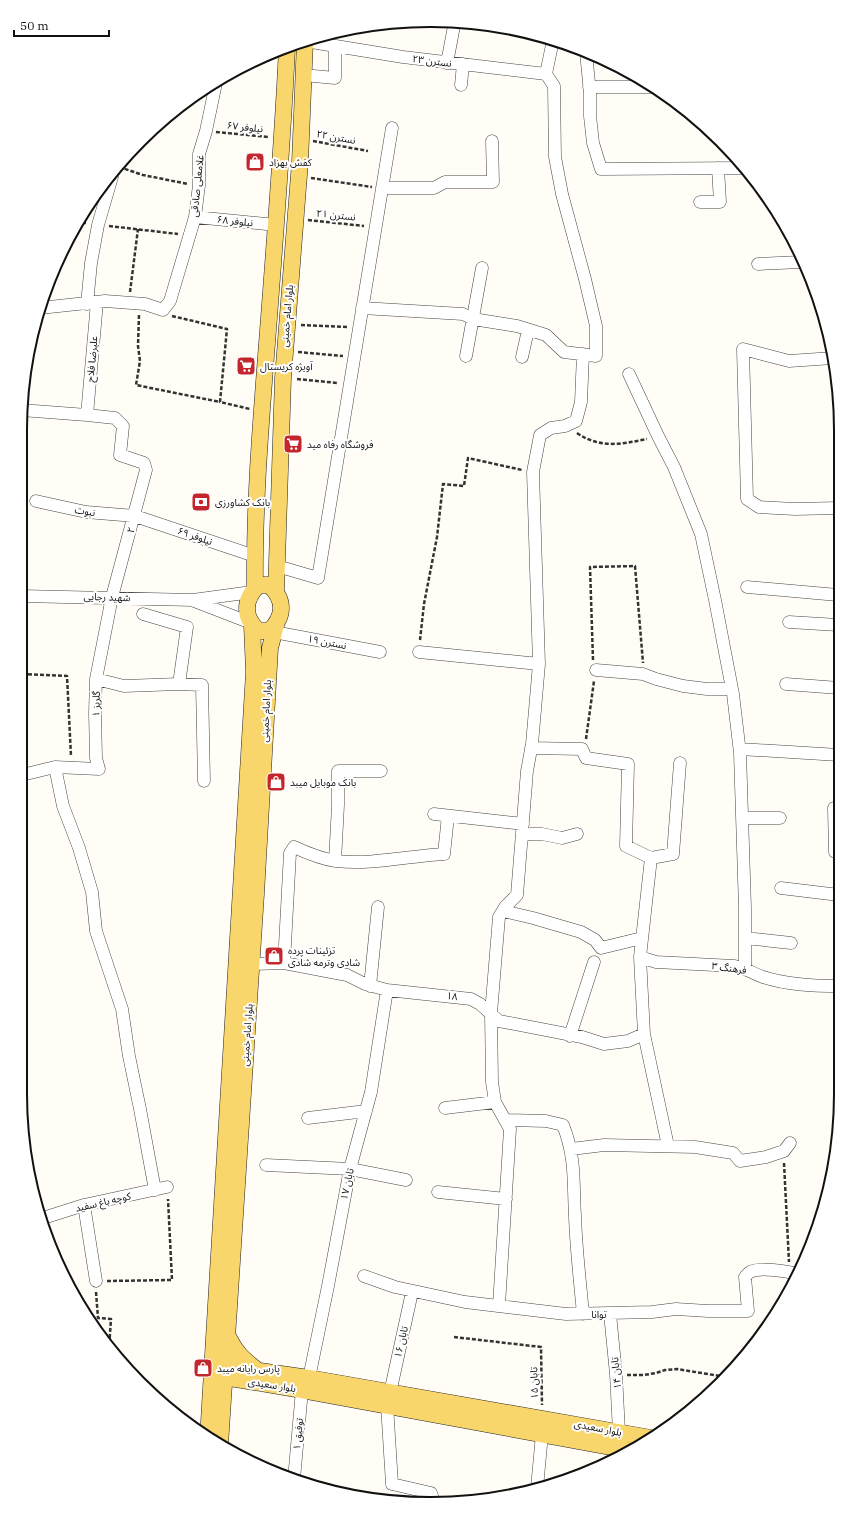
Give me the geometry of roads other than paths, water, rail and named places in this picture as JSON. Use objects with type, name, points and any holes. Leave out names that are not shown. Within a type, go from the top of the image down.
[{"type":"main road","name":"بلوار امام خمینی","points":[[276,592],[283,378],[299,176],[305,47]]},
{"type":"main road","name":"بلوار امام خمینی","points":[[254,590],[262,412],[283,139],[286,54]]},
{"type":"main road","points":[[259,585],[269,585],[276,592],[281,602],[281,615],[275,628],[269,632],[259,632],[247,615],[247,602],[254,590],[259,585]]},
{"type":"main road","name":"بلوار امام خمینی","points":[[220,1438],[220,1371],[254,672],[252,624]]},
{"type":"main road","name":"بلوار امام خمینی","points":[[209,1431],[226,1333],[251,964],[270,648],[275,628]]},
{"type":"main road","points":[[221,1410],[228,1397],[255,1376],[233,1347],[226,1333]]},
{"type":"main road","name":"بلوار سعیدی","points":[[220,1371],[306,1384],[388,1399],[542,1434],[621,1449]]},
{"type":"main road","name":"بلوار سعیدی","points":[[388,1399],[542,1418],[643,1436]]},
{"type":"main road","points":[[577,1441],[581,1425]]},
{"type":"street","points":[[447,63],[454,28]]},
{"type":"street","name":"نسترن ۲۳","points":[[318,43],[447,63],[546,74]]},
{"type":"street","points":[[303,75],[335,78],[335,46]]},
{"type":"street","points":[[362,308],[463,314],[473,319],[517,326],[546,335],[564,352],[596,356],[596,326],[562,194],[555,157],[554,86],[546,74],[552,46]]},
{"type":"street","points":[[587,59],[593,143],[601,168],[737,168]]},
{"type":"street","points":[[461,84],[463,64]]},
{"type":"street","points":[[589,87],[642,87]]},
{"type":"street","name":"غلامعلی صادقی","points":[[92,303],[105,301],[134,303],[163,310],[170,301],[195,217],[199,186],[199,154],[206,131],[215,90]]},
{"type":"street","points":[[277,566],[318,578],[392,128]]},
{"type":"street","points":[[382,188],[434,188],[445,182],[493,182],[492,141]]},
{"type":"street","points":[[700,202],[720,202],[718,168]]},
{"type":"street","name":"علیرضا فلاح","points":[[87,415],[92,303],[91,263],[98,225],[111,183]]},
{"type":"street","name":"نیلوفر ۶۸","points":[[195,217],[276,225]]},
{"type":"street","points":[[758,264],[797,262]]},
{"type":"street","points":[[466,356],[482,268]]},
{"type":"street","points":[[46,307],[92,303]]},
{"type":"street","points":[[522,357],[528,330]]},
{"type":"street","points":[[827,358],[789,361],[743,349],[747,499],[759,507],[795,509],[834,508]]},
{"type":"street","points":[[499,1305],[510,1129],[495,1102],[492,1082],[491,1013],[499,917],[516,895],[527,772],[531,748],[539,664],[533,472],[540,435],[552,428],[566,426],[576,421],[583,378],[583,354]]},
{"type":"street","points":[[629,374],[674,468],[701,534],[715,600],[732,689],[740,749],[745,968]]},
{"type":"street","points":[[28,411],[87,415]]},
{"type":"street","name":"۲","points":[[87,415],[115,418],[123,426],[120,455],[144,463],[146,470],[135,516],[112,597]]},
{"type":"street","name":"نبوت","points":[[36,502],[86,512],[135,516]]},
{"type":"street","name":"نیلوفر ۶۹","points":[[135,516],[255,556]]},
{"type":"street","points":[[746,587],[834,595]]},
{"type":"street","points":[[193,600],[254,590]]},
{"type":"street","name":"شهید رجایی","points":[[27,596],[193,600]]},
{"type":"street","name":"گلریز ۱","points":[[27,774],[55,767],[99,769],[96,758],[96,679],[112,597]]},
{"type":"street","points":[[193,600],[252,624]]},
{"type":"street","points":[[143,614],[187,627],[179,684]]},
{"type":"street","points":[[789,622],[834,625]]},
{"type":"street","name":"نسترن ۱۹","points":[[275,628],[380,652]]},
{"type":"street","points":[[419,652],[539,664]]},
{"type":"street","points":[[596,670],[643,674],[683,686],[707,689],[732,689]]},
{"type":"street","points":[[96,679],[124,686],[179,684],[202,685],[204,781]]},
{"type":"street","points":[[786,684],[834,688]]},
{"type":"street","points":[[531,748],[582,749],[586,758],[628,764],[626,846],[651,858],[674,854],[680,763]]},
{"type":"street","points":[[740,749],[834,755]]},
{"type":"street","points":[[55,767],[63,806],[80,848],[92,892],[96,931],[122,1008],[129,1056],[155,1190]]},
{"type":"street","points":[[335,861],[338,771],[381,771]]},
{"type":"street","points":[[434,814],[523,824]]},
{"type":"street","points":[[284,963],[290,853],[294,848],[314,856],[335,861],[378,861],[444,854],[448,816]]},
{"type":"street","points":[[742,818],[780,818]]},
{"type":"street","points":[[522,836],[542,834],[562,838],[577,834]]},
{"type":"street","points":[[651,858],[640,957],[644,1034],[668,1146]]},
{"type":"street","points":[[781,888],[834,894]]},
{"type":"street","points":[[370,986],[378,907]]},
{"type":"street","points":[[503,911],[581,932],[595,940],[601,948],[642,938]]},
{"type":"street","points":[[745,938],[791,943]]},
{"type":"street","name":"فرهنگ ۳","points":[[640,957],[656,962],[734,966],[745,968],[762,976],[781,982],[834,986]]},
{"type":"street","points":[[570,1036],[594,962]]},
{"type":"street","name":"۱۸","points":[[251,964],[284,963],[347,975],[370,986],[387,990],[471,999],[491,1013],[499,1021],[604,1044],[628,1041],[644,1034]]},
{"type":"street","name":"تابان ۱۷","points":[[306,1384],[328,1286],[350,1169],[371,1092],[387,990]]},
{"type":"street","points":[[445,1108],[495,1102]]},
{"type":"street","points":[[308,1118],[366,1111]]},
{"type":"street","points":[[505,1120],[546,1121],[563,1126],[571,1149],[574,1167],[575,1216],[583,1314]]},
{"type":"street","points":[[571,1149],[604,1145],[695,1147],[733,1153],[740,1161],[766,1157],[787,1147]]},
{"type":"street","points":[[266,1165],[350,1169],[406,1180]]},
{"type":"street","name":"کوچه باغ سفید","points":[[46,1217],[84,1206],[167,1187]]},
{"type":"street","points":[[438,1192],[506,1199]]},
{"type":"street","points":[[84,1206],[96,1281]]},
{"type":"street","name":"توانا","points":[[364,1276],[412,1292],[465,1302],[566,1314],[610,1314],[676,1309],[694,1311],[748,1312],[745,1277],[750,1272],[760,1270],[792,1273]]},
{"type":"street","name":"تابان ۱۶","points":[[412,1292],[388,1399],[392,1484],[431,1493],[432,1497]]},
{"type":"street","name":"تابان ۱۴","points":[[610,1314],[620,1432]]},
{"type":"street","name":"توفیق ۱","points":[[295,1473],[306,1384]]},
{"type":"street","points":[[538,1482],[542,1434]]},
{"type":"place","name":"کفش بهزاد","points":[[255,162]]},
{"type":"place","name":"آویژه کریستال","points":[[246,366]]},
{"type":"place","name":"فروشگاه رفاه مید","points":[[293,444]]},
{"type":"place","name":"بانک کشاورزی","points":[[201,502]]},
{"type":"place","name":"بانک موبایل میبد","points":[[276,782]]},
{"type":"place","name":"تزئینات پرده شادی وترمه شادی","points":[[274,956]]},
{"type":"place","name":"پارس رایانه میبد","points":[[203,1368]]}]
